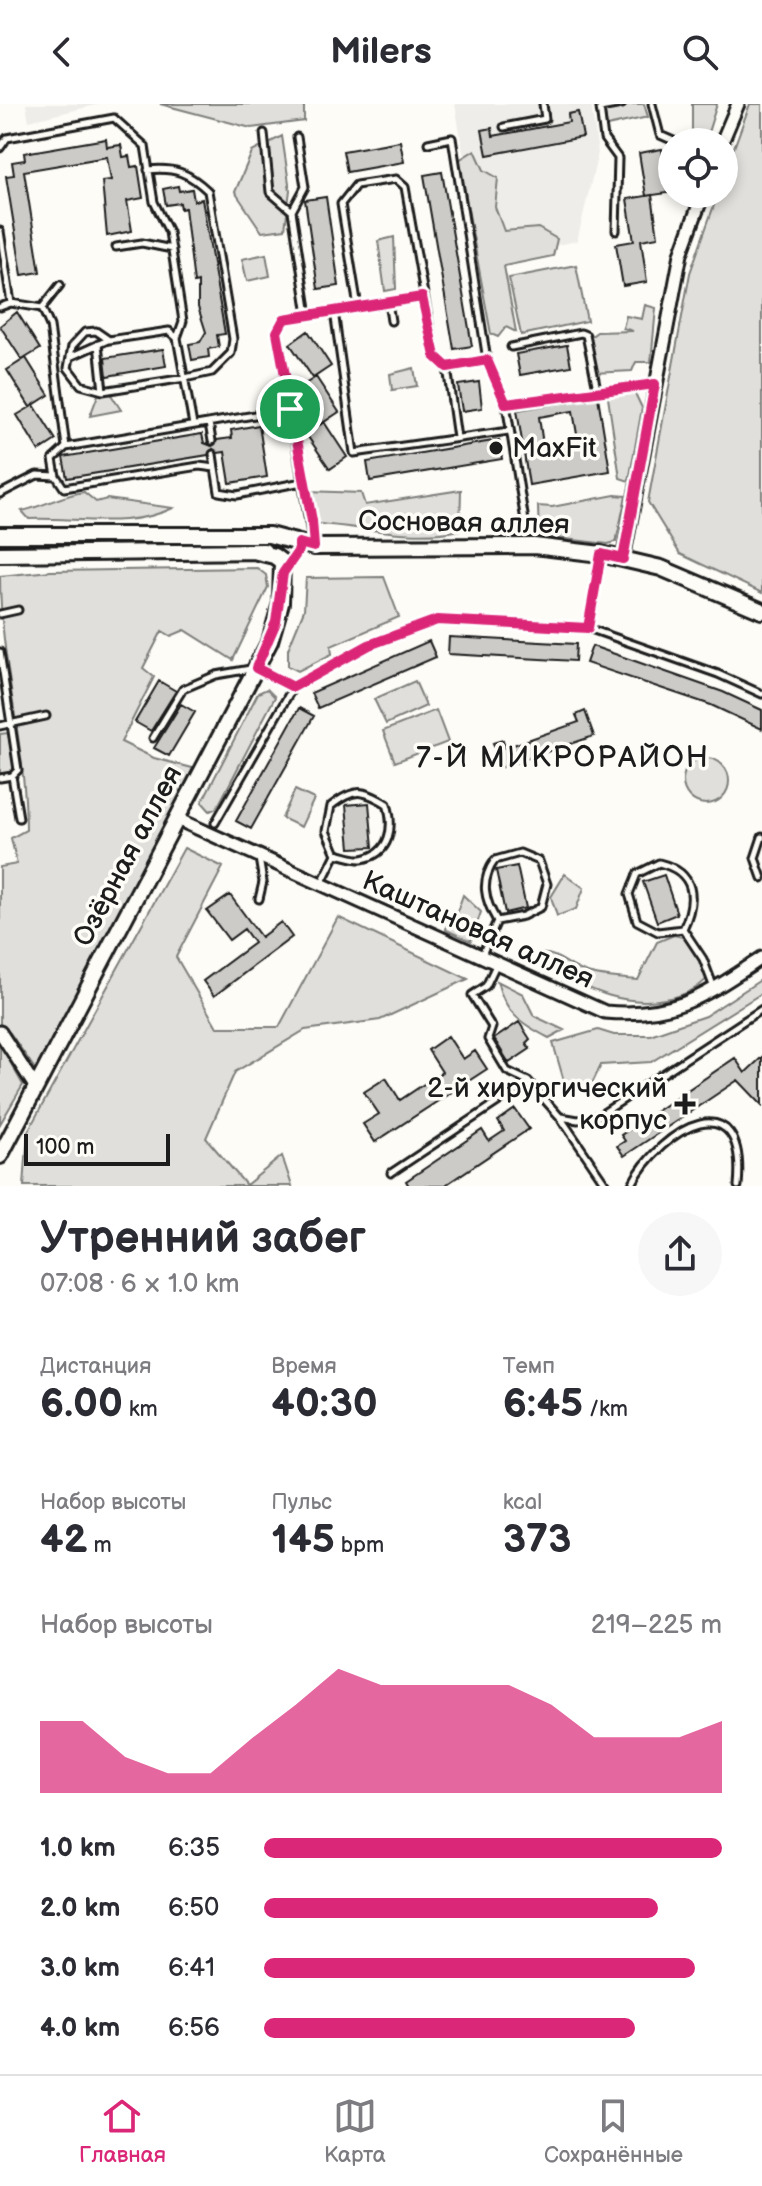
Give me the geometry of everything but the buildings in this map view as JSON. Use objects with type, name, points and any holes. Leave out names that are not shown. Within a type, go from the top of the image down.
[{"type":"main road","name":"Сосновая аллея","points":[[0,535],[269,535],[303,548]]},
{"type":"main road","name":"Сосновая аллея","points":[[0,554],[531,546],[623,559],[692,579],[762,611]]},
{"type":"main road","points":[[283,573],[303,548]]},
{"type":"main road","points":[[257,552],[279,558],[283,573]]},
{"type":"main road","name":"Озёрная аллея","points":[[0,1156],[256,668],[276,622],[283,573]]},
{"type":"street","points":[[728,128],[738,104]]},
{"type":"street","points":[[623,559],[681,254],[698,208]]},
{"type":"street","name":"Каштановая аллея","points":[[177,819],[605,1012],[648,1014],[690,1002],[762,958]]},
{"type":"street","points":[[0,1032],[36,1088]]},
{"type":"lane","points":[[504,127],[545,119],[543,104]]},
{"type":"lane","points":[[616,231],[618,158],[604,139],[600,106],[622,104]]},
{"type":"lane","points":[[652,104],[658,128]]},
{"type":"lane","points":[[0,148],[7,138],[114,118],[145,146],[154,202],[169,232],[172,249],[183,321],[177,338],[193,425]]},
{"type":"lane","points":[[264,133],[270,192],[292,211]]},
{"type":"lane","points":[[297,137],[305,187],[292,211],[308,315]]},
{"type":"lane","points":[[428,143],[452,138],[487,360],[506,404],[525,521]]},
{"type":"lane","points":[[109,340],[96,331],[85,332],[72,346],[68,368],[81,385],[103,391],[185,378],[212,372],[231,353],[233,339],[209,196],[192,176],[170,167],[148,170]]},
{"type":"lane","points":[[358,307],[341,204],[356,185],[396,179],[405,187],[422,297],[435,356],[447,367],[457,438]]},
{"type":"lane","points":[[0,231],[11,303]]},
{"type":"lane","points":[[116,247],[142,243],[172,249]]},
{"type":"lane","points":[[42,308],[60,285]]},
{"type":"lane","points":[[303,548],[312,521],[302,482],[277,332],[284,319],[422,297]]},
{"type":"lane","points":[[388,302],[391,321]]},
{"type":"lane","points":[[0,307],[11,303],[42,308]]},
{"type":"lane","points":[[42,308],[50,326],[66,447]]},
{"type":"lane","points":[[334,311],[354,453],[509,431]]},
{"type":"lane","points":[[70,357],[109,340],[169,331],[177,338]]},
{"type":"lane","points":[[511,347],[581,333],[586,335],[597,389]]},
{"type":"lane","points":[[98,344],[103,391]]},
{"type":"lane","points":[[447,367],[487,360]]},
{"type":"lane","points":[[506,404],[597,389],[655,384]]},
{"type":"lane","points":[[215,468],[199,466],[64,488],[56,476],[53,459],[66,447],[290,409]]},
{"type":"lane","points":[[209,422],[212,441]]},
{"type":"lane","points":[[213,454],[219,492],[228,494],[302,482]]},
{"type":"lane","points":[[0,494],[37,475],[56,476]]},
{"type":"lane","points":[[588,628],[601,554]]},
{"type":"lane","points":[[0,614],[18,610]]},
{"type":"lane","points":[[215,823],[293,687],[369,645],[437,620],[588,628],[718,674],[762,694]]},
{"type":"lane","points":[[0,652],[18,770],[12,776],[0,778]]},
{"type":"lane","points":[[153,738],[183,689],[216,675],[256,668],[293,687]]},
{"type":"lane","points":[[0,726],[46,716]]},
{"type":"lane","points":[[12,776],[19,818]]},
{"type":"lane","points":[[321,885],[336,854],[326,831],[331,806],[349,792],[370,793],[387,804],[393,825],[384,847],[362,859],[336,854]]},
{"type":"lane","points":[[762,837],[755,858],[762,878]]},
{"type":"lane","points":[[520,853],[539,861],[547,884],[541,907],[523,916],[497,921],[487,904],[485,873],[495,860],[520,853]]},
{"type":"lane","points":[[259,857],[263,882],[259,899]]},
{"type":"lane","points":[[659,863],[676,867],[688,882],[693,906],[683,929],[658,932],[637,921],[629,894],[637,874],[659,863]]},
{"type":"lane","points":[[480,958],[497,921]]},
{"type":"lane","points":[[683,929],[703,959],[715,989]]},
{"type":"lane","points":[[496,965],[486,986],[472,995],[492,1027],[488,1039],[507,1071],[528,1081],[560,1117],[607,1186]]},
{"type":"lane","points":[[560,1117],[578,1120],[600,1115],[762,1009]]},
{"type":"lane","points":[[391,1173],[528,1081]]},
{"type":"lane","points":[[631,1186],[645,1163],[671,1137],[693,1124],[711,1120],[726,1131],[737,1145],[738,1186]]},
{"type":"shaded area","points":[[26,104],[100,104],[29,121]]},
{"type":"shaded area","points":[[160,104],[304,104],[304,121],[251,128]]},
{"type":"shaded area","points":[[455,104],[591,104],[598,153],[577,241],[481,260]]},
{"type":"shaded area","points":[[603,104],[644,104],[648,117],[607,126]]},
{"type":"shaded area","points":[[692,104],[717,104],[709,128],[692,128]]},
{"type":"shaded area","points":[[750,104],[762,104],[762,593],[680,554],[648,502],[690,273],[713,208],[738,208],[738,137]]},
{"type":"shaded area","points":[[282,136],[290,190],[285,229],[262,232],[235,192],[252,152]]},
{"type":"shaded area","points":[[475,150],[484,170],[498,178],[495,207],[504,231],[538,228],[557,239],[553,256],[504,266],[516,332],[506,327],[498,337],[491,334],[459,160]]},
{"type":"shaded area","points":[[394,237],[396,289],[385,291],[378,241]]},
{"type":"shaded area","points":[[266,254],[270,276],[247,281],[242,259]]},
{"type":"shaded area","points":[[576,265],[587,321],[521,335],[509,278]]},
{"type":"shaded area","points":[[645,305],[656,308],[651,362],[636,362],[632,371],[593,373],[589,338],[597,332],[633,331],[623,328],[626,316],[642,319]]},
{"type":"shaded area","points":[[414,368],[417,386],[392,390],[390,374]]},
{"type":"shaded area","points":[[633,389],[642,408],[629,481],[620,478],[607,391]]},
{"type":"shaded area","points":[[110,393],[121,410],[90,416],[98,395]]},
{"type":"shaded area","points":[[461,490],[460,530],[425,534],[320,524],[313,517],[308,491],[361,493],[365,505]]},
{"type":"shaded area","points":[[84,492],[96,502],[107,499],[173,508],[139,518],[102,521],[29,519],[22,511]]},
{"type":"shaded area","points":[[615,495],[626,496],[616,542],[608,544],[539,536],[538,506],[552,507]]},
{"type":"shaded area","points":[[257,568],[266,575],[268,587],[233,660],[185,630],[171,636],[162,631],[143,668],[154,677],[121,742],[154,758],[200,770],[37,1072],[10,1033],[0,1026],[0,867],[17,864],[11,838],[26,830],[22,766],[4,640],[0,576],[51,571]]},
{"type":"shaded area","points":[[384,577],[399,617],[331,646],[332,654],[298,671],[288,666],[288,649],[304,610],[306,578]]},
{"type":"shaded area","points":[[415,681],[426,706],[386,724],[374,699]]},
{"type":"shaded area","points":[[267,689],[275,697],[217,808],[210,811],[202,802],[258,693]]},
{"type":"shaded area","points":[[436,710],[448,742],[395,762],[383,731]]},
{"type":"shaded area","points":[[8,733],[14,767],[11,774],[0,776],[0,734]]},
{"type":"shaded area","points":[[706,758],[722,765],[729,781],[722,797],[706,804],[690,797],[683,781],[690,765]]},
{"type":"shaded area","points":[[295,790],[314,799],[301,827],[282,818]]},
{"type":"shaded area","points":[[184,848],[223,867],[176,957],[217,1027],[279,1027],[338,917],[468,979],[380,1020],[305,1030],[235,1072],[206,1138],[246,1185],[282,1156],[292,1186],[24,1186],[28,1131]]},
{"type":"shaded area","points":[[565,874],[584,888],[576,909],[557,916],[551,897]]},
{"type":"shaded area","points":[[463,895],[481,912],[471,941],[446,930],[448,917],[457,912]]},
{"type":"shaded area","points":[[674,935],[688,940],[699,949],[709,976],[689,992],[665,999],[645,1001],[609,996],[524,958],[549,954],[588,973],[638,980],[657,942]]},
{"type":"shaded area","points":[[762,979],[762,993],[651,1062],[601,1065],[590,1088],[566,1088],[553,1043],[598,1030],[614,1035],[650,1035],[705,1016]]},
{"type":"shaded area","points":[[497,981],[523,994],[534,1016],[564,1030],[549,1038],[522,1022],[504,1001]]},
{"type":"shaded area","points":[[0,1044],[23,1085],[0,1124]]},
{"type":"place","name":"MaxFit","points":[[496,448]]},
{"type":"place","name":"2-й хирургический корпус","points":[[685,1104]]},
{"type":"district","name":"7-Й МИКРОРАЙОН","points":[[563,758]]},
{"type":"route","points":[[422,297],[435,356],[447,367],[487,360],[506,404],[597,389],[655,384],[623,559],[601,554],[588,628],[437,620],[369,645],[293,687],[256,668],[276,622],[283,590],[283,573],[288,561],[297,554],[299,543],[314,547],[312,521],[290,409],[277,332],[284,319],[422,297]]}]
